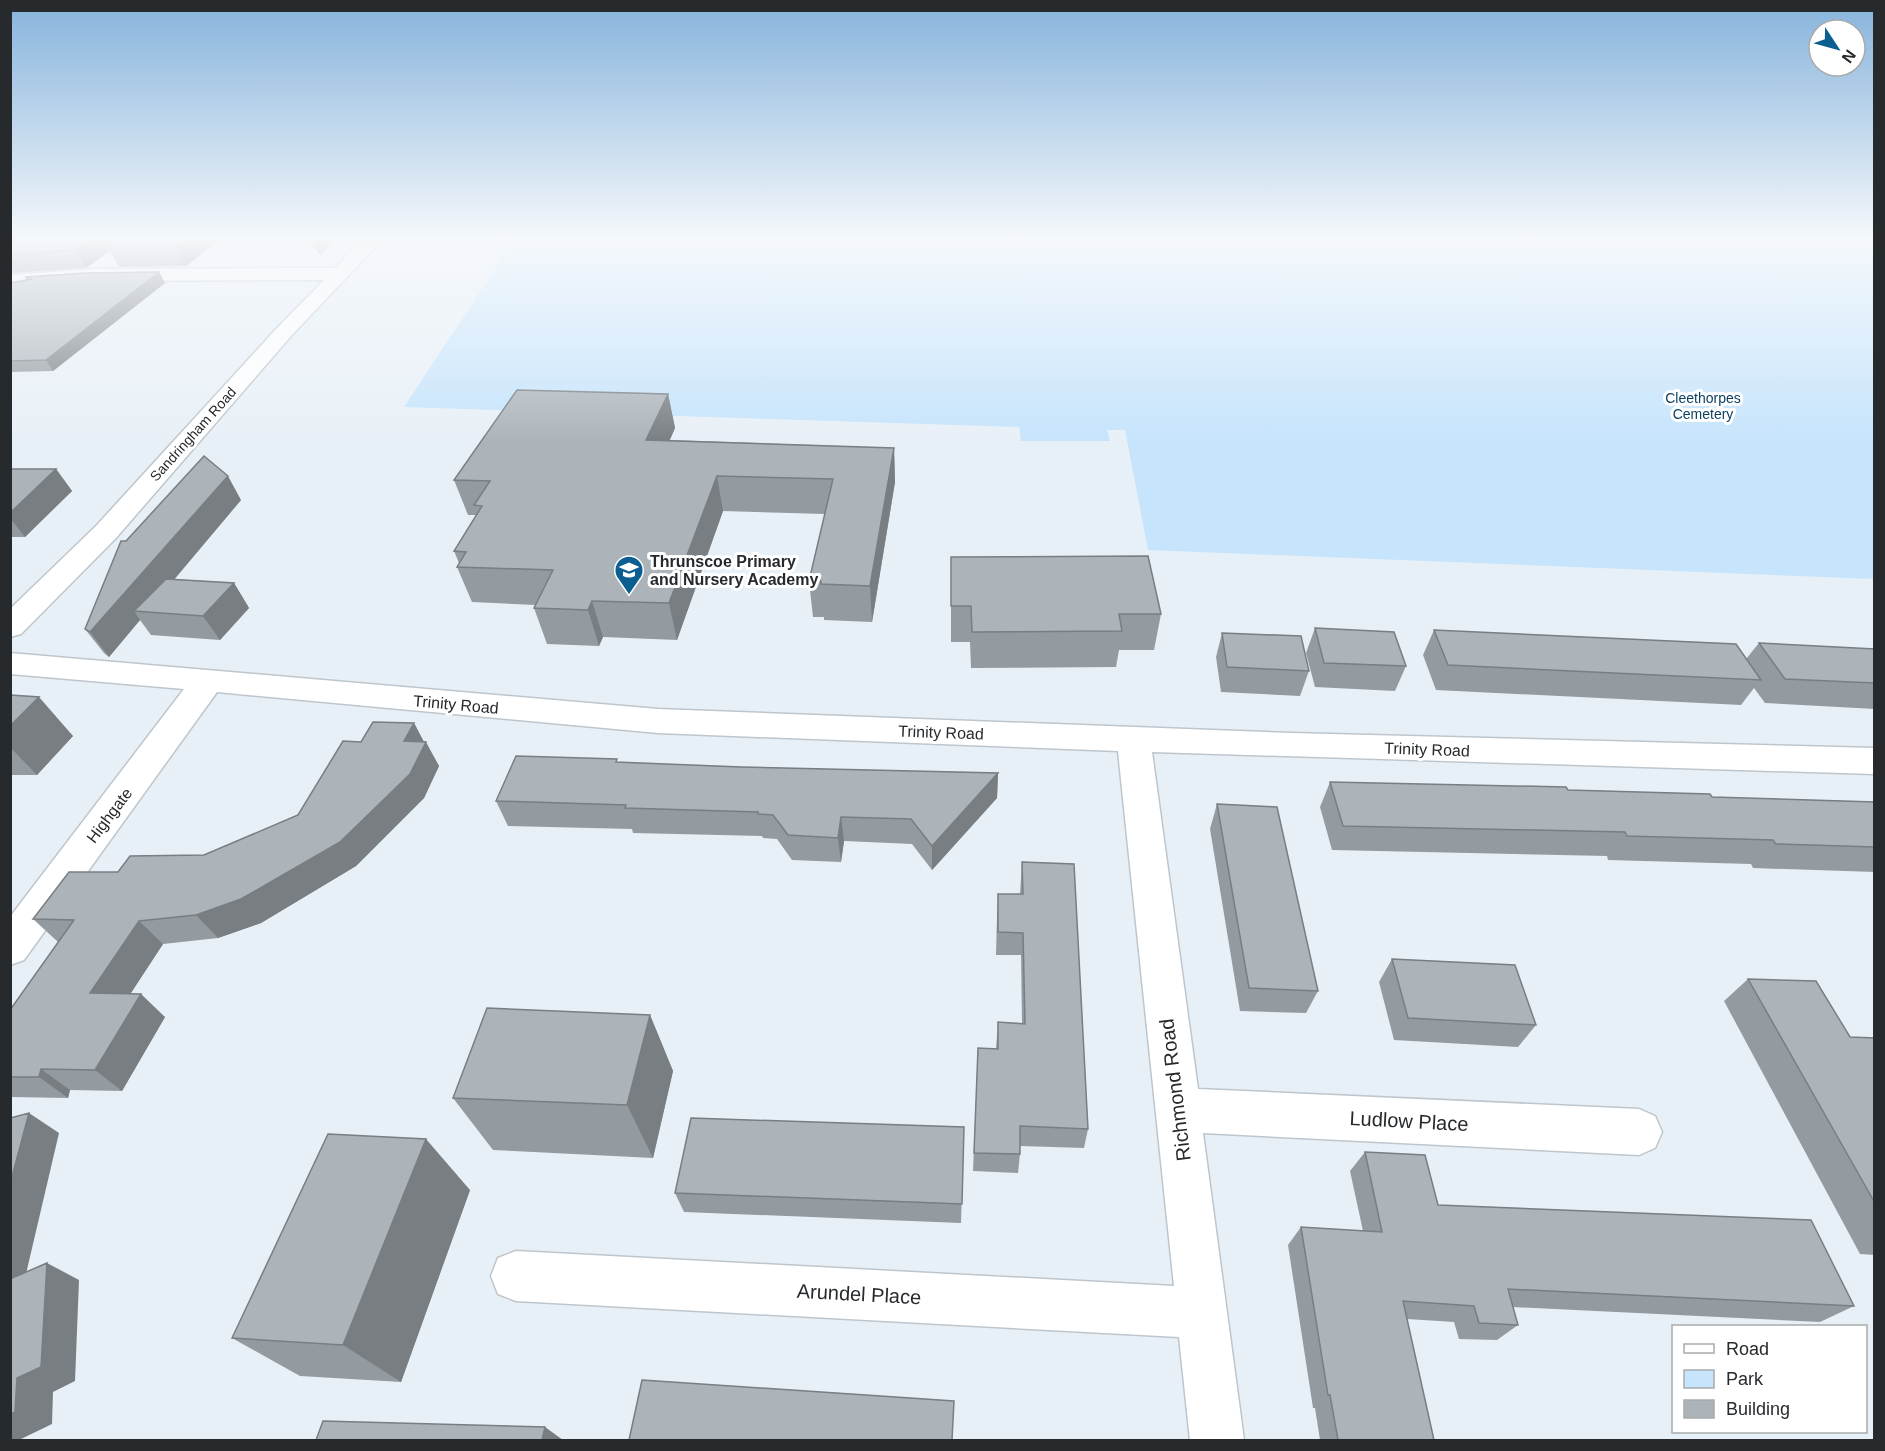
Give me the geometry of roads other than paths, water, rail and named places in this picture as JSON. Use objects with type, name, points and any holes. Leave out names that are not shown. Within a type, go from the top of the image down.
[{"type":"street","name":"Sandringham Road","points":[[10,627],[106,532],[308,307]]},
{"type":"street","name":"Trinity Road","points":[[10,663],[657,721],[1134,739],[1875,761]]},
{"type":"street","name":"Highgate","points":[[10,948],[208,681]]},
{"type":"street","name":"Richmond Road","points":[[1134,739],[1217,1440]]},
{"type":"street","name":"Ludlow Place","points":[[1178,1110],[1640,1132]]},
{"type":"street","name":"Arundel Place","points":[[516,1276],[1202,1313]]},
{"type":"place","name":"Thrunscoe Primary and Nursery Academy","points":[[629,596]]},
{"type":"park label","name":"Cleethorpes Cemetery","points":[[1703,406]]}]
